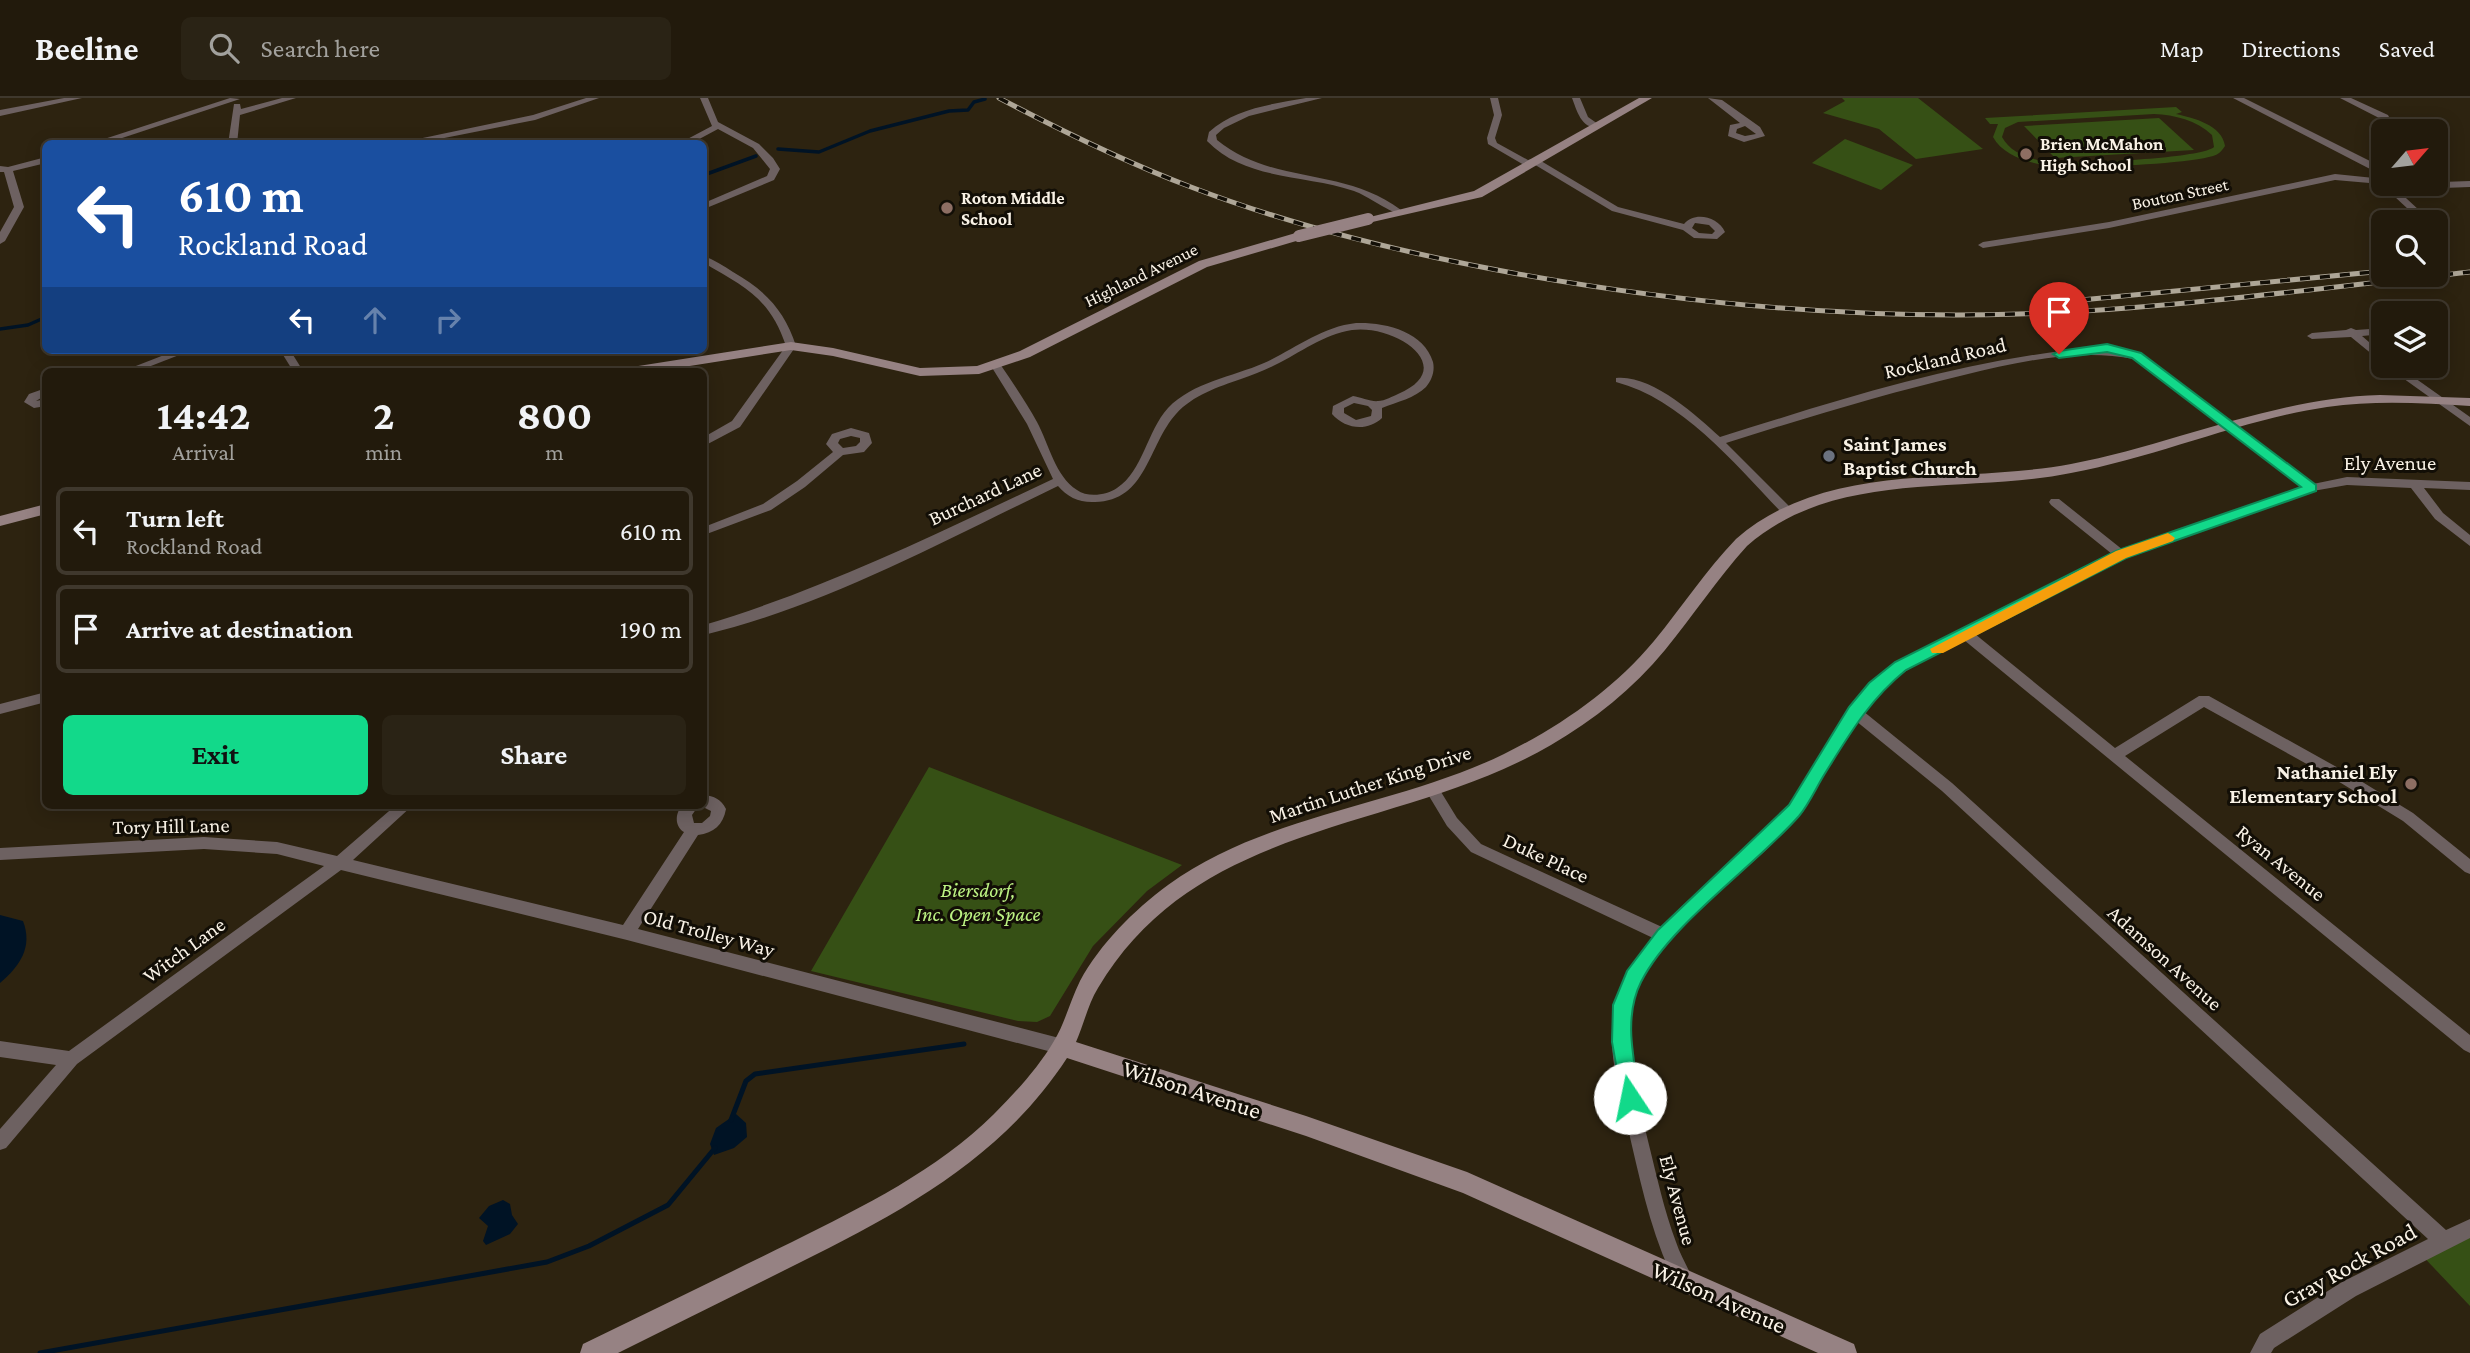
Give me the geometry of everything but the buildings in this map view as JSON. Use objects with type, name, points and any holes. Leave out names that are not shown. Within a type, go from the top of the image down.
[{"type":"main road","name":"Highland Avenue","points":[[651,368],[791,346],[820,349],[920,372],[962,372],[996,366],[1203,264],[1299,236],[1478,194],[1530,162],[1647,98]]},
{"type":"main road","name":"Martin Luther King Drive","points":[[1063,1047],[1090,983],[1126,934],[1173,892],[1218,860],[1273,838],[1433,791],[1495,767],[1531,749],[1597,706],[1646,661],[1736,549],[1758,528],[1787,511],[1818,499],[1859,491],[2068,470],[2284,411],[2328,403],[2442,400],[2470,402]]},
{"type":"main road","points":[[0,521],[42,510]]},
{"type":"main road","points":[[592,1353],[900,1200],[951,1165],[1002,1121],[1063,1047]]},
{"type":"main road","name":"Wilson Avenue","points":[[1063,1047],[1306,1126],[1467,1183],[1844,1353]]},
{"type":"street","points":[[0,113],[78,98]]},
{"type":"street","points":[[237,113],[292,98]]},
{"type":"street","points":[[418,140],[535,117],[595,98]]},
{"type":"street","points":[[704,98],[707,110],[718,126],[752,142],[769,157],[775,169],[771,178],[707,205]]},
{"type":"street","points":[[1318,98],[1233,120],[1214,131],[1212,141],[1249,163],[1369,194],[1398,212]]},
{"type":"street","points":[[1494,98],[1498,115],[1491,138],[1493,144],[1615,209],[1686,229]]},
{"type":"street","points":[[1576,98],[1584,118],[1595,126]]},
{"type":"street","points":[[1712,98],[1727,106],[1742,125]]},
{"type":"street","points":[[2237,98],[2371,165]]},
{"type":"street","points":[[2344,98],[2386,119]]},
{"type":"street","points":[[106,140],[237,99],[233,140]]},
{"type":"street","points":[[690,140],[718,126]]},
{"type":"street","points":[[0,241],[19,207],[4,169],[42,161]]},
{"type":"street","name":"Bouton Street","points":[[1983,245],[2109,225],[2335,177],[2371,181]]},
{"type":"street","points":[[2448,185],[2470,184]]},
{"type":"street","points":[[2398,196],[2414,210]]},
{"type":"street","points":[[707,261],[760,291],[781,319],[791,346],[736,424],[707,440]]},
{"type":"street","name":"Burchard Lane","points":[[707,629],[762,614],[844,583],[1060,480],[1073,493],[1088,498],[1105,498],[1121,493],[1133,482],[1157,430],[1173,410],[1192,394],[1269,364],[1346,328],[1368,325],[1404,335],[1421,345],[1428,358],[1425,381],[1416,389],[1376,406]]},
{"type":"street","points":[[2351,331],[2371,349]]},
{"type":"street","points":[[2312,336],[2371,331]]},
{"type":"street","name":"Rockland Road","points":[[1716,442],[1918,382],[2036,358],[2107,348],[2137,356],[2311,488]]},
{"type":"street","points":[[136,368],[176,354]]},
{"type":"street","points":[[996,366],[1033,424],[1060,480]]},
{"type":"street","points":[[2409,378],[2470,422]]},
{"type":"street","points":[[1620,380],[1643,383],[1669,400],[1787,511]]},
{"type":"street","points":[[42,393],[33,396],[30,402],[34,405],[42,403]]},
{"type":"street","points":[[707,530],[767,507],[801,484],[839,452]]},
{"type":"street","name":"Ely Avenue","points":[[1685,1282],[1667,1251],[1624,1074],[1621,1042],[1623,1005],[1634,976],[1665,936],[1795,810],[1855,712],[1874,687],[1900,666],[2121,555],[2311,488],[2347,481],[2470,486]]},
{"type":"street","points":[[2414,483],[2439,516],[2470,542]]},
{"type":"street","points":[[2055,502],[2121,555]]},
{"type":"street","name":"Ryan Avenue","points":[[1966,635],[2470,1045]]},
{"type":"street","points":[[0,709],[42,698]]},
{"type":"street","points":[[2115,755],[2204,700],[2346,779],[2408,817],[2470,868]]},
{"type":"street","name":"Adamson Avenue","points":[[1855,712],[1947,787],[2444,1241]]},
{"type":"street","name":"Duke Place","points":[[1433,791],[1452,822],[1476,848],[1665,936]]},
{"type":"street","points":[[689,809],[683,817],[685,825],[693,830],[708,827],[719,814],[717,805],[707,802]]},
{"type":"street","name":"Witch Lane","points":[[0,1142],[71,1059],[342,861],[401,809]]},
{"type":"street","points":[[627,933],[693,830]]},
{"type":"street","name":"Tory Hill Lane","points":[[0,854],[204,843],[277,848],[342,861]]},
{"type":"street","name":"Old Trolley Way","points":[[342,861],[1063,1047]]},
{"type":"street","points":[[0,1049],[71,1059]]},
{"type":"street","name":"Gray Rock Road","points":[[2260,1353],[2267,1341],[2349,1289],[2470,1228]]},
{"type":"green space","points":[[1842,98],[1918,98],[1983,149],[1916,159],[1879,129],[1823,113],[1845,101]]},
{"type":"green space","points":[[2176,107],[2182,112],[2176,114],[2199,120],[2213,128],[2223,139],[2225,146],[2213,156],[2155,164],[2044,165],[2008,153],[1993,137],[1998,124],[1990,124],[1985,118]],"holes":[[[2154,114],[2185,119],[2199,126],[2212,135],[2214,147],[2160,158],[2056,162],[2037,160],[2020,154],[2002,137],[2005,128],[2018,122]]]},
{"type":"green space","points":[[2159,118],[2194,150],[2055,158],[2024,126]]},
{"type":"green space","points":[[1845,139],[1913,165],[1881,190],[1812,163]]},
{"type":"green space","name":"Biersdorf, Inc. Open Space","points":[[929,767],[1182,865],[1147,891],[1093,946],[1050,1016],[1037,1022],[1018,1021],[811,971]]},
{"type":"green space","points":[[2470,1222],[2470,1306],[2416,1249]]},
{"type":"water","points":[[0,915],[23,921],[26,939],[19,963],[0,983]]},
{"type":"water","points":[[736,1114],[746,1123],[747,1137],[734,1148],[714,1155],[710,1144],[716,1128]]},
{"type":"water","points":[[503,1200],[510,1204],[512,1215],[518,1224],[510,1234],[486,1245],[483,1241],[488,1226],[479,1218],[489,1206]]},
{"type":"waterway","points":[[778,149],[819,152],[870,131],[949,111],[968,110],[974,102],[985,99]]},
{"type":"waterway","points":[[707,174],[756,156]]},
{"type":"waterway","points":[[0,329],[28,325],[42,319]]},
{"type":"waterway","points":[[731,1120],[746,1081],[755,1074],[964,1044]]},
{"type":"waterway","points":[[40,1353],[547,1262],[589,1246],[668,1205],[715,1148]]},
{"type":"railway","points":[[999,98],[1094,146],[1166,177],[1310,227],[1431,257],[1638,293],[1828,311],[2018,314],[2188,303],[2470,272]]},
{"type":"railway","points":[[2081,300],[2371,272]]},
{"type":"slow traffic","points":[[1937,649],[2121,555],[2168,538]]},
{"type":"place","name":"Brien McMahon High School","points":[[2026,154]]},
{"type":"place","name":"Roton Middle School","points":[[947,208]]},
{"type":"place","name":"Saint James Baptist Church","points":[[1829,456]]},
{"type":"place","name":"Nathaniel Ely Elementary School","points":[[2411,784]]},
{"type":"route","points":[[1630,1098],[1624,1074],[1621,1042],[1623,1005],[1634,976],[1665,936],[1795,810],[1855,712],[1874,687],[1900,666],[2121,555],[2311,488],[2129,351],[2107,348],[2059,354]]}]
